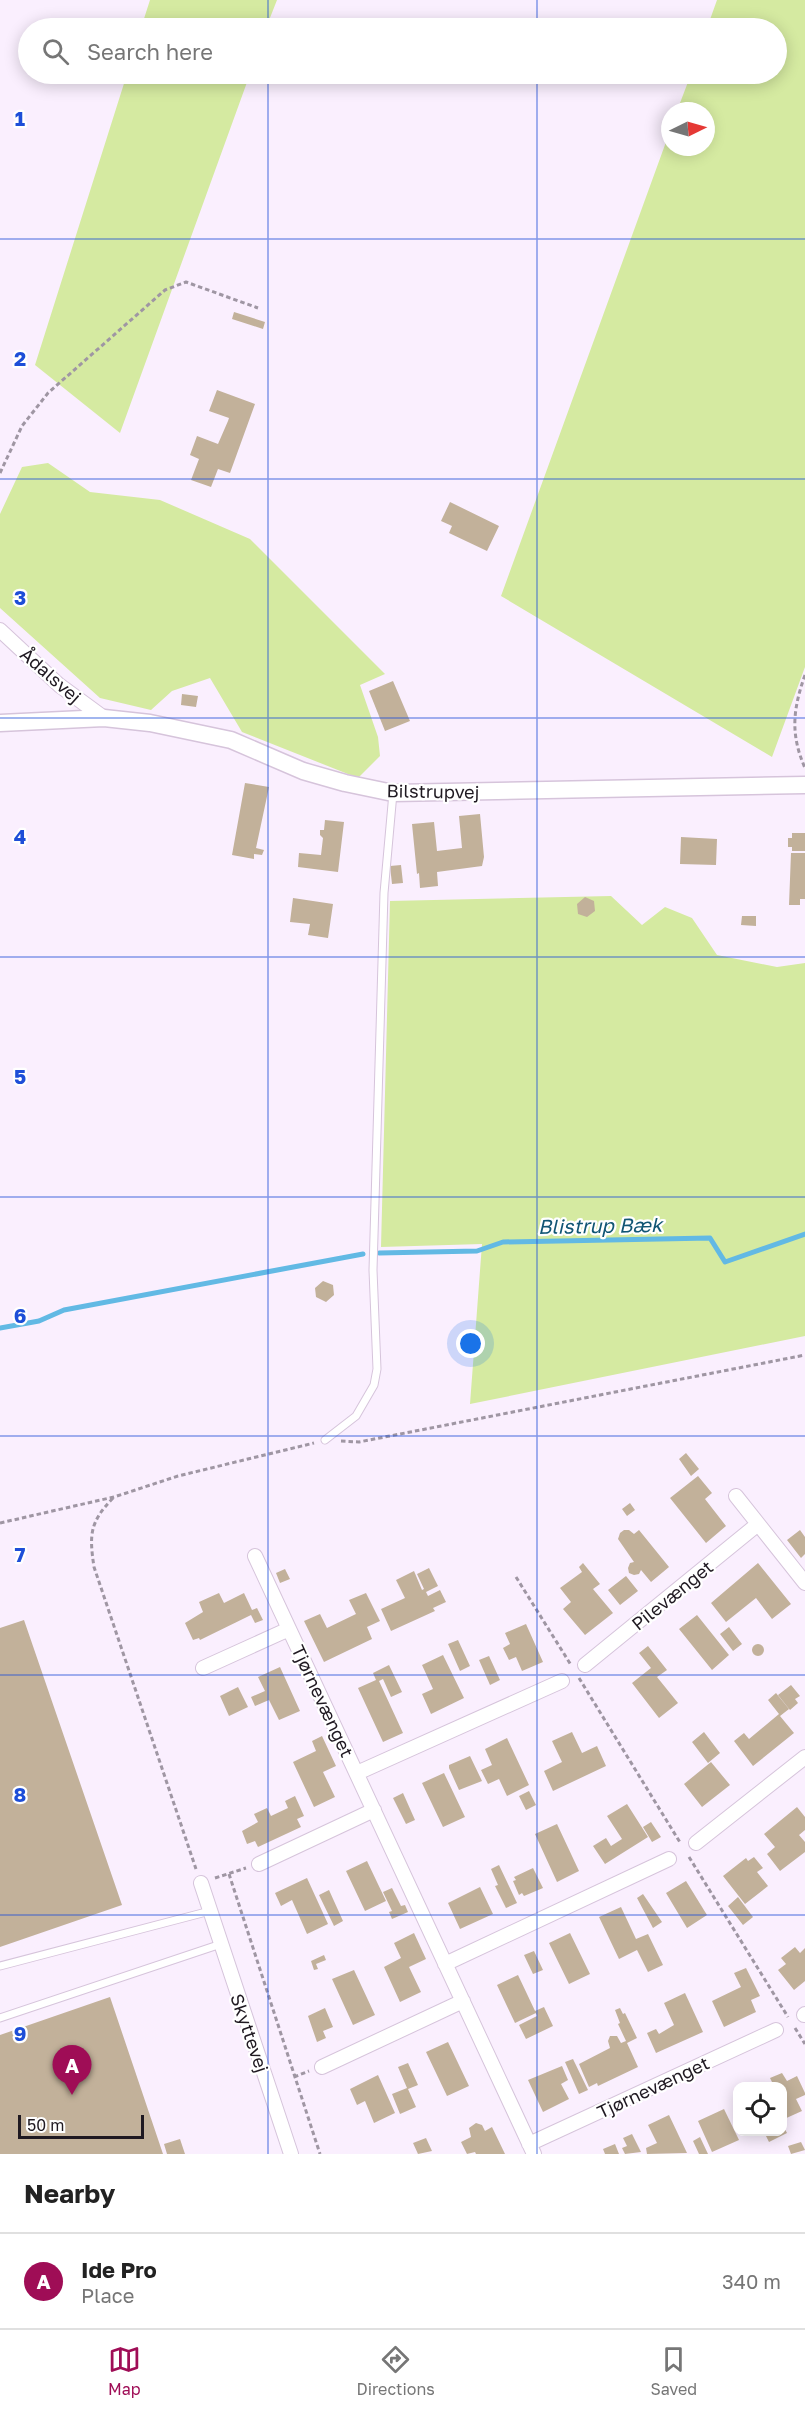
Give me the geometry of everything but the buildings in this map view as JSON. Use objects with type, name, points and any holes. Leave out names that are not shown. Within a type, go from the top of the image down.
[{"type":"street","name":"Ådalsvej","points":[[0,630],[59,686],[104,718]]},
{"type":"street","name":"Bilstrupvej","points":[[0,723],[104,718],[150,723],[231,740],[303,771],[393,793],[805,785]]},
{"type":"street","points":[[736,1496],[805,1583]]},
{"type":"street","name":"Pilevænget","points":[[578,1668],[758,1524]]},
{"type":"street","name":"Tjørnevænget","points":[[255,1556],[532,2149],[776,2030]]},
{"type":"street","name":"Tjørnevænget","points":[[202,1668],[289,1629]]},
{"type":"street","name":"Tjørnevænget","points":[[357,1773],[562,1681]]},
{"type":"street","points":[[696,1843],[805,1757]]},
{"type":"street","points":[[258,1864],[374,1810]]},
{"type":"street","points":[[445,1964],[669,1859]]},
{"type":"street","name":"Skyttevej","points":[[201,1883],[291,2154]]},
{"type":"street","points":[[322,2067],[463,2001]]},
{"type":"lane","points":[[325,1440],[356,1416],[374,1385],[377,1369],[374,1247],[384,893],[393,793]]},
{"type":"lane","points":[[0,1966],[210,1911]]},
{"type":"lane","points":[[0,2018],[221,1944]]},
{"type":"path","points":[[0,473],[22,426],[48,393],[165,290],[186,282],[258,308]]},
{"type":"path","points":[[805,675],[798,696],[794,724],[796,748],[805,768]]},
{"type":"path","points":[[0,1523],[114,1497],[178,1476],[325,1440],[359,1443],[805,1355]]},
{"type":"path","points":[[114,1497],[98,1514],[92,1528],[90,1544],[94,1567],[201,1883],[258,1864]]},
{"type":"path","points":[[516,1577],[578,1668],[805,2044]]},
{"type":"path","points":[[229,1874],[320,2154]]},
{"type":"green space","points":[[150,0],[277,0],[270,18],[144,18]]},
{"type":"green space","points":[[717,0],[805,0],[805,667],[772,757],[501,596],[661,156],[715,156],[715,102],[680,102],[687,84],[787,84],[787,18],[711,18]]},
{"type":"green space","points":[[124,84],[246,84],[120,433],[35,365]]},
{"type":"green space","points":[[48,463],[90,492],[160,500],[250,539],[385,674],[360,685],[378,737],[380,756],[358,778],[242,732],[210,678],[172,691],[151,710],[100,698],[0,608],[0,514],[22,467]]},
{"type":"green space","points":[[611,896],[642,925],[665,907],[692,918],[717,955],[777,967],[805,963],[805,1336],[470,1404],[482,1244],[381,1247],[390,901]]},
{"type":"waterway","name":"Blistrup Bæk","points":[[379,1253],[477,1251],[503,1242],[710,1238],[725,1262],[805,1234]]},
{"type":"waterway","name":"Blistrup Bæk","points":[[0,1328],[39,1321],[64,1310],[363,1254]]},
{"type":"place","name":"Ide Pro","points":[[72,2095]]}]
